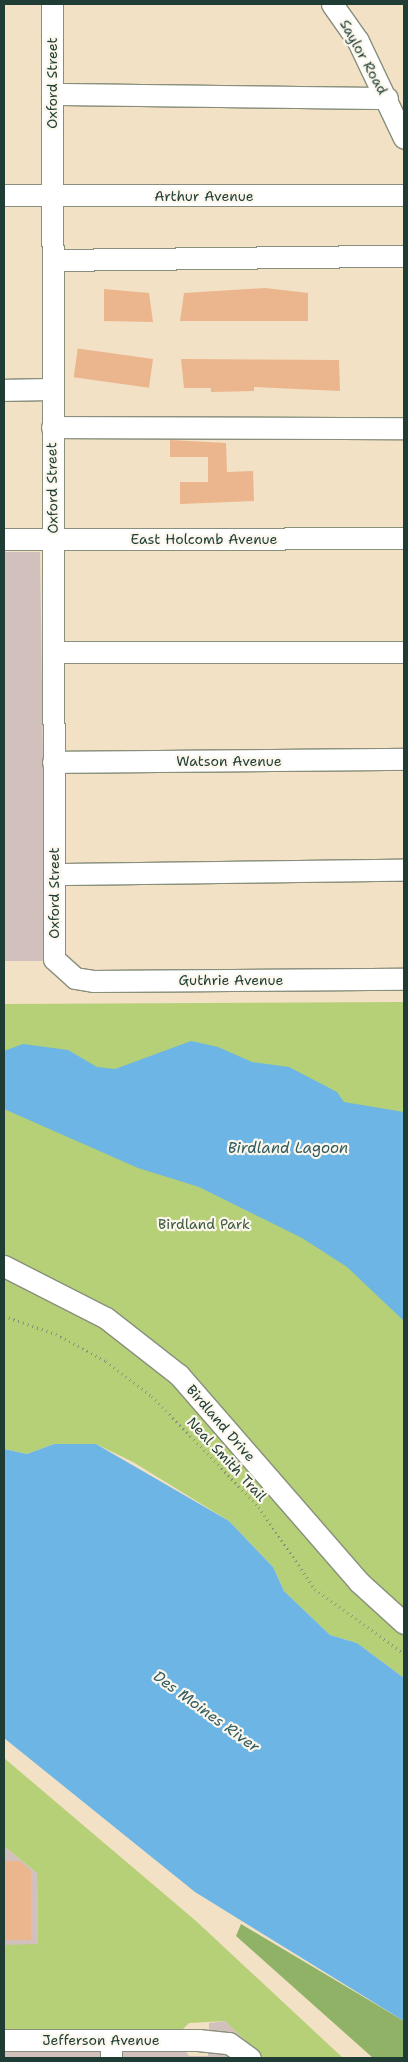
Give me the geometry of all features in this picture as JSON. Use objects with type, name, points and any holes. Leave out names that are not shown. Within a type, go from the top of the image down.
[{"type":"street","name":"Oxford Street","points":[[52,4],[54,959],[61,969]]},
{"type":"street","name":"Saylor Road","points":[[332,4],[387,98],[404,138]]},
{"type":"street","points":[[52,94],[387,98]]},
{"type":"street","name":"Arthur Avenue","points":[[4,196],[404,195]]},
{"type":"street","points":[[53,260],[404,256]]},
{"type":"street","points":[[4,390],[52,389]]},
{"type":"street","points":[[52,427],[404,428]]},
{"type":"street","name":"East Holcomb Avenue","points":[[4,539],[404,538]]},
{"type":"street","points":[[53,652],[404,652]]},
{"type":"street","name":"Watson Avenue","points":[[53,762],[404,759]]},
{"type":"street","points":[[54,874],[404,870]]},
{"type":"street","name":"Guthrie Avenue","points":[[61,969],[75,978],[93,981],[404,979]]},
{"type":"street","name":"Birdland Drive","points":[[4,1266],[98,1313],[179,1375],[359,1582],[404,1623]]},
{"type":"street","name":"Jefferson Avenue","points":[[4,2040],[111,2049],[198,2040],[228,2042],[250,2058]]},
{"type":"path","name":"Neal Smith Trail","points":[[4,1316],[81,1347],[152,1396],[260,1507],[315,1589],[404,1654]]},
{"type":"shaded area","points":[[4,552],[40,552],[46,961],[4,961]]},
{"type":"shaded area","points":[[4,1846],[37,1873],[38,1945],[4,1945]]},
{"type":"shaded area","points":[[225,2021],[264,2058],[4,2058],[4,2050],[185,2050],[189,2056],[208,2056],[209,2023]]},
{"type":"green space","name":"Birdland Park","points":[[404,1002],[404,1678],[357,1643],[330,1635],[284,1591],[273,1567],[229,1521],[133,1462],[96,1444],[54,1444],[27,1454],[4,1449],[4,1004]]},
{"type":"green space","points":[[4,1758],[196,1921],[343,2058],[264,2058],[225,2021],[189,2023],[183,2029],[4,2030],[4,1945],[38,1944],[37,1873],[4,1846]]},
{"type":"green space","points":[[241,1924],[404,2021],[404,2058],[373,2058],[236,1936]]},
{"type":"water","name":"Birdland Lagoon","points":[[191,1041],[218,1047],[252,1062],[289,1067],[337,1092],[344,1102],[404,1112],[404,1321],[347,1267],[302,1238],[199,1187],[138,1168],[4,1109],[4,1051],[23,1044],[68,1050],[97,1067],[115,1069]]},
{"type":"water","name":"Des Moines River","points":[[54,1444],[96,1444],[229,1521],[273,1567],[284,1591],[330,1635],[357,1643],[404,1678],[404,2021],[195,1892],[4,1738],[4,1449],[27,1454]]},
{"type":"building","points":[[265,288],[308,293],[308,321],[180,321],[184,293]]},
{"type":"building","points":[[104,289],[149,293],[153,322],[104,321]]},
{"type":"building","points":[[78,348],[153,359],[149,388],[74,377]]},
{"type":"building","points":[[181,359],[339,360],[340,391],[254,387],[254,391],[211,392],[211,388],[184,388]]},
{"type":"building","points":[[170,440],[226,443],[227,472],[253,471],[254,501],[180,504],[180,482],[208,482],[208,457],[170,457]]},
{"type":"building","points":[[4,1861],[20,1861],[31,1871],[31,1940],[4,1940]]}]
